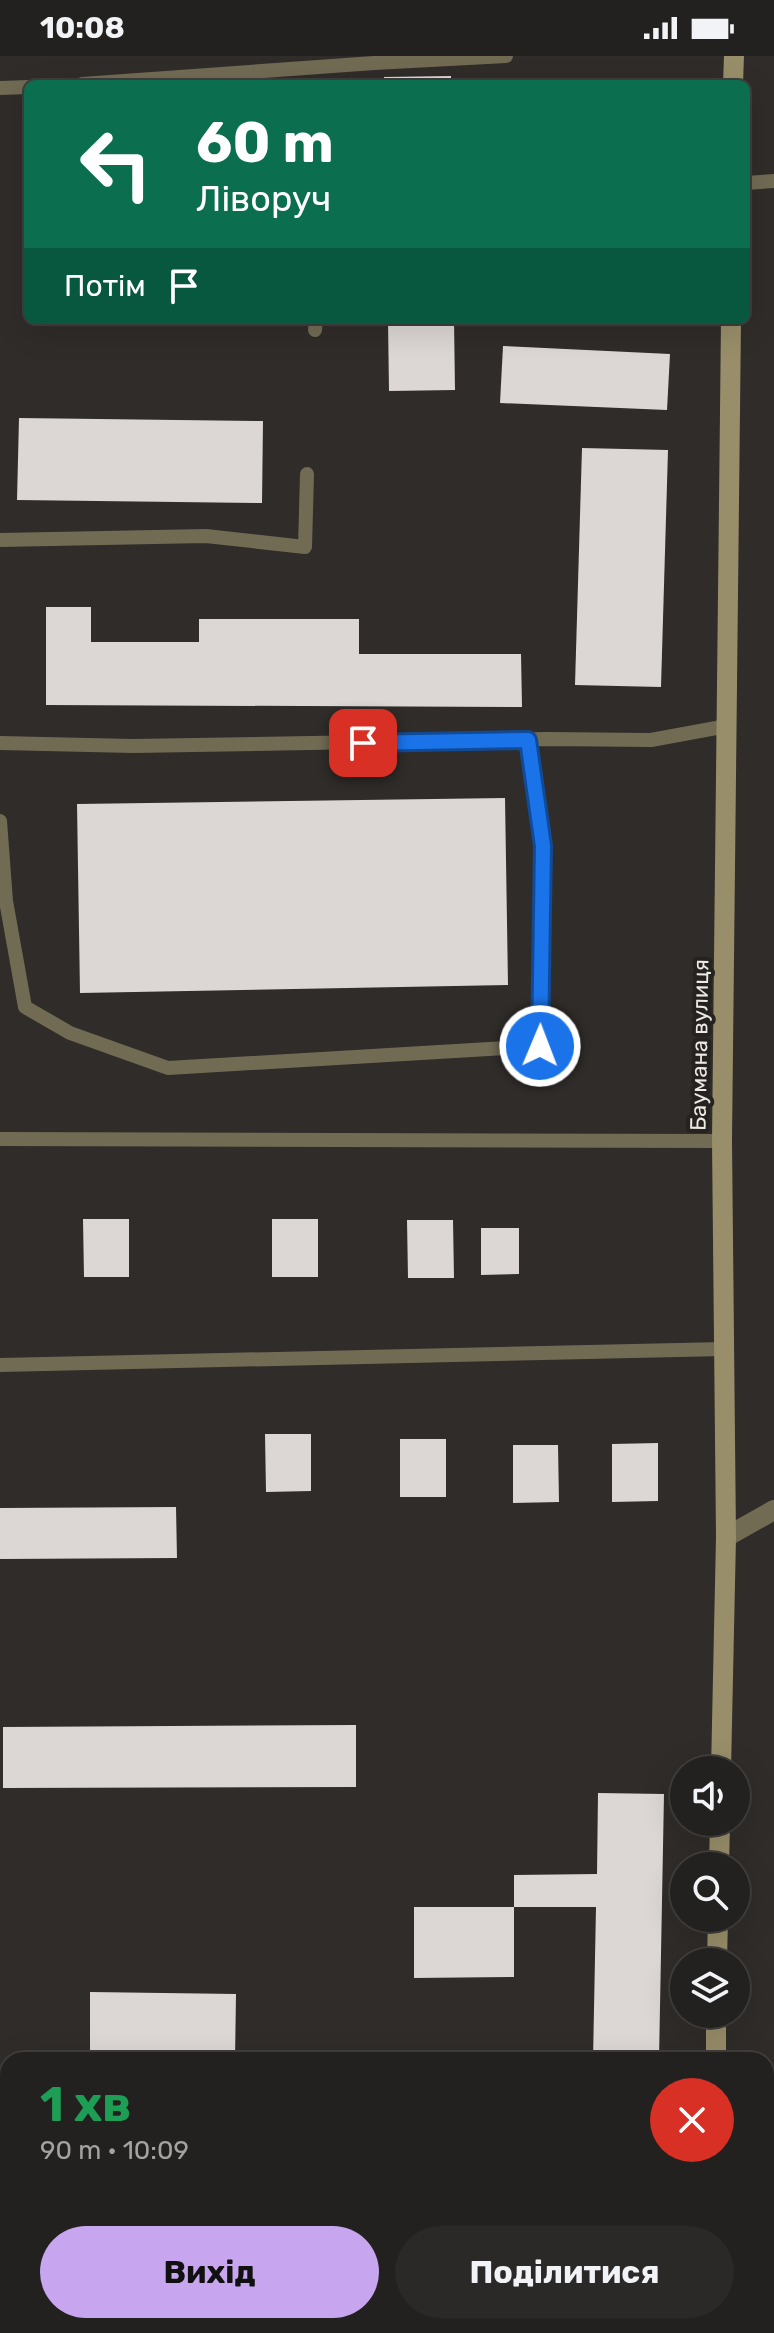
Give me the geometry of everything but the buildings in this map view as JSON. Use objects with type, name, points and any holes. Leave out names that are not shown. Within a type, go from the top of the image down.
[{"type":"main road","points":[[733,80],[734,56]]},
{"type":"main road","name":"Баумана вулиця","points":[[721,1756],[726,1537],[722,1141],[731,324]]},
{"type":"main road","points":[[716,2028],[716,2052]]},
{"type":"street","points":[[726,1537],[774,1510]]},
{"type":"lane","points":[[174,80],[374,63],[506,56]]},
{"type":"lane","points":[[0,88],[24,87]]},
{"type":"lane","points":[[750,183],[774,181]]},
{"type":"lane","points":[[0,540],[206,536],[305,547],[307,474]]},
{"type":"lane","points":[[0,743],[133,746],[651,740],[727,726]]},
{"type":"lane","points":[[0,821],[6,901],[25,1007],[70,1033],[168,1068],[540,1046],[543,846],[528,740]]},
{"type":"lane","points":[[0,1139],[722,1141]]},
{"type":"lane","points":[[0,1365],[724,1349]]},
{"type":"route","points":[[363,743],[528,740],[543,846],[540,1046]]}]
